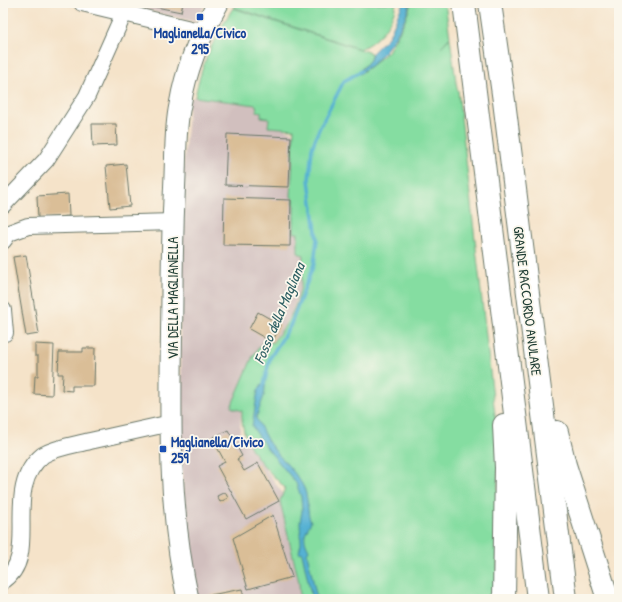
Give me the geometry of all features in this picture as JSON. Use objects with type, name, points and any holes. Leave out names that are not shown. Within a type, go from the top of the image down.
[{"type":"highway","name":"GRANDE RACCORDO ANULARE","points":[[464,3],[538,599]]},
{"type":"highway","name":"GRANDE RACCORDO ANULARE","points":[[490,3],[504,101],[566,599]]},
{"type":"highway","points":[[504,3],[504,101]]},
{"type":"highway","points":[[534,343],[548,382],[565,465],[608,599]]},
{"type":"highway","points":[[504,599],[506,468],[504,410],[505,386],[510,364]]},
{"type":"main road","name":"VIA DELLA MAGLIANELLA","points":[[188,599],[181,564],[173,494],[171,423],[173,222],[176,137],[179,106],[194,52],[218,3]]},
{"type":"lane","points":[[82,3],[203,32]]},
{"type":"lane","points":[[3,205],[46,160],[83,102],[124,13]]},
{"type":"lane","points":[[3,241],[9,233],[28,226],[173,222]]},
{"type":"lane","points":[[3,310],[5,333]]},
{"type":"lane","points":[[3,581],[13,571],[17,560],[12,496],[18,480],[30,465],[44,454],[62,448],[171,423]]},
{"type":"shaded area","points":[[117,3],[206,3],[196,22]]},
{"type":"shaded area","points":[[193,97],[270,107],[283,128],[300,136],[301,244],[307,268],[291,314],[267,353],[246,392],[241,412],[240,433],[285,497],[302,599],[197,599],[187,561],[181,446],[183,409],[180,333],[182,183],[189,102]]},
{"type":"green space","points":[[236,3],[396,3],[392,18],[384,30],[367,46],[360,49],[233,7]]},
{"type":"green space","points":[[411,3],[445,3],[450,37],[441,47],[450,38],[458,90],[498,441],[497,599],[300,599],[299,582],[280,501],[285,488],[254,454],[245,434],[242,423],[242,411],[231,407],[253,356],[265,339],[272,343],[281,332],[293,311],[300,291],[303,255],[298,253],[298,233],[294,233],[294,199],[291,197],[294,129],[268,127],[269,118],[261,117],[261,112],[257,111],[256,105],[195,97],[205,62],[220,29],[233,8],[371,53],[370,60],[357,73],[360,74],[389,50],[404,21]]},
{"type":"water","points":[[403,3],[410,3],[403,22],[391,43],[375,62],[367,69],[358,73],[370,60],[372,53],[389,36]]},
{"type":"water","points":[[266,380],[264,396],[256,418],[270,445],[295,474],[302,484],[306,494],[311,522],[305,533],[305,542],[309,550],[307,553],[317,599],[312,599],[302,553],[299,552],[301,543],[300,522],[302,511],[301,497],[296,483],[266,447],[252,426],[258,390]]},
{"type":"building","points":[[152,3],[183,3],[181,12],[151,6]]},
{"type":"building","points":[[92,124],[116,124],[117,145],[93,146]]},
{"type":"building","points":[[227,134],[291,137],[289,187],[225,185]]},
{"type":"building","points":[[126,164],[130,206],[110,208],[106,166]]},
{"type":"building","points":[[68,194],[69,216],[38,218],[37,196]]},
{"type":"building","points":[[224,198],[291,200],[290,246],[223,245]]},
{"type":"building","points":[[26,255],[39,334],[26,336],[13,257]]},
{"type":"building","points":[[258,312],[281,325],[272,342],[249,329]]},
{"type":"building","points":[[35,344],[54,345],[52,395],[34,394],[35,376],[38,376],[38,356],[35,356]]},
{"type":"building","points":[[83,348],[95,348],[94,386],[72,386],[72,391],[62,390],[63,374],[58,374],[59,352],[83,352]]},
{"type":"building","points":[[228,430],[242,456],[237,459],[244,471],[258,463],[279,501],[246,519],[217,466],[225,462],[212,438]]},
{"type":"building","points":[[225,492],[228,498],[220,502],[217,496]]},
{"type":"building","points":[[273,515],[292,577],[248,589],[233,538]]},
{"type":"building","points":[[242,589],[244,598],[200,599],[200,597]]},
{"type":"waterway","name":"Fosso della Magliana","points":[[264,384],[270,358],[290,326],[314,264],[317,239],[309,180],[312,148],[319,129],[344,81],[361,71]]},
{"type":"place","name":"Maglianella/Civico 295","points":[[200,17]]},
{"type":"place","name":"Maglianella/Civico 259","points":[[163,449]]}]
